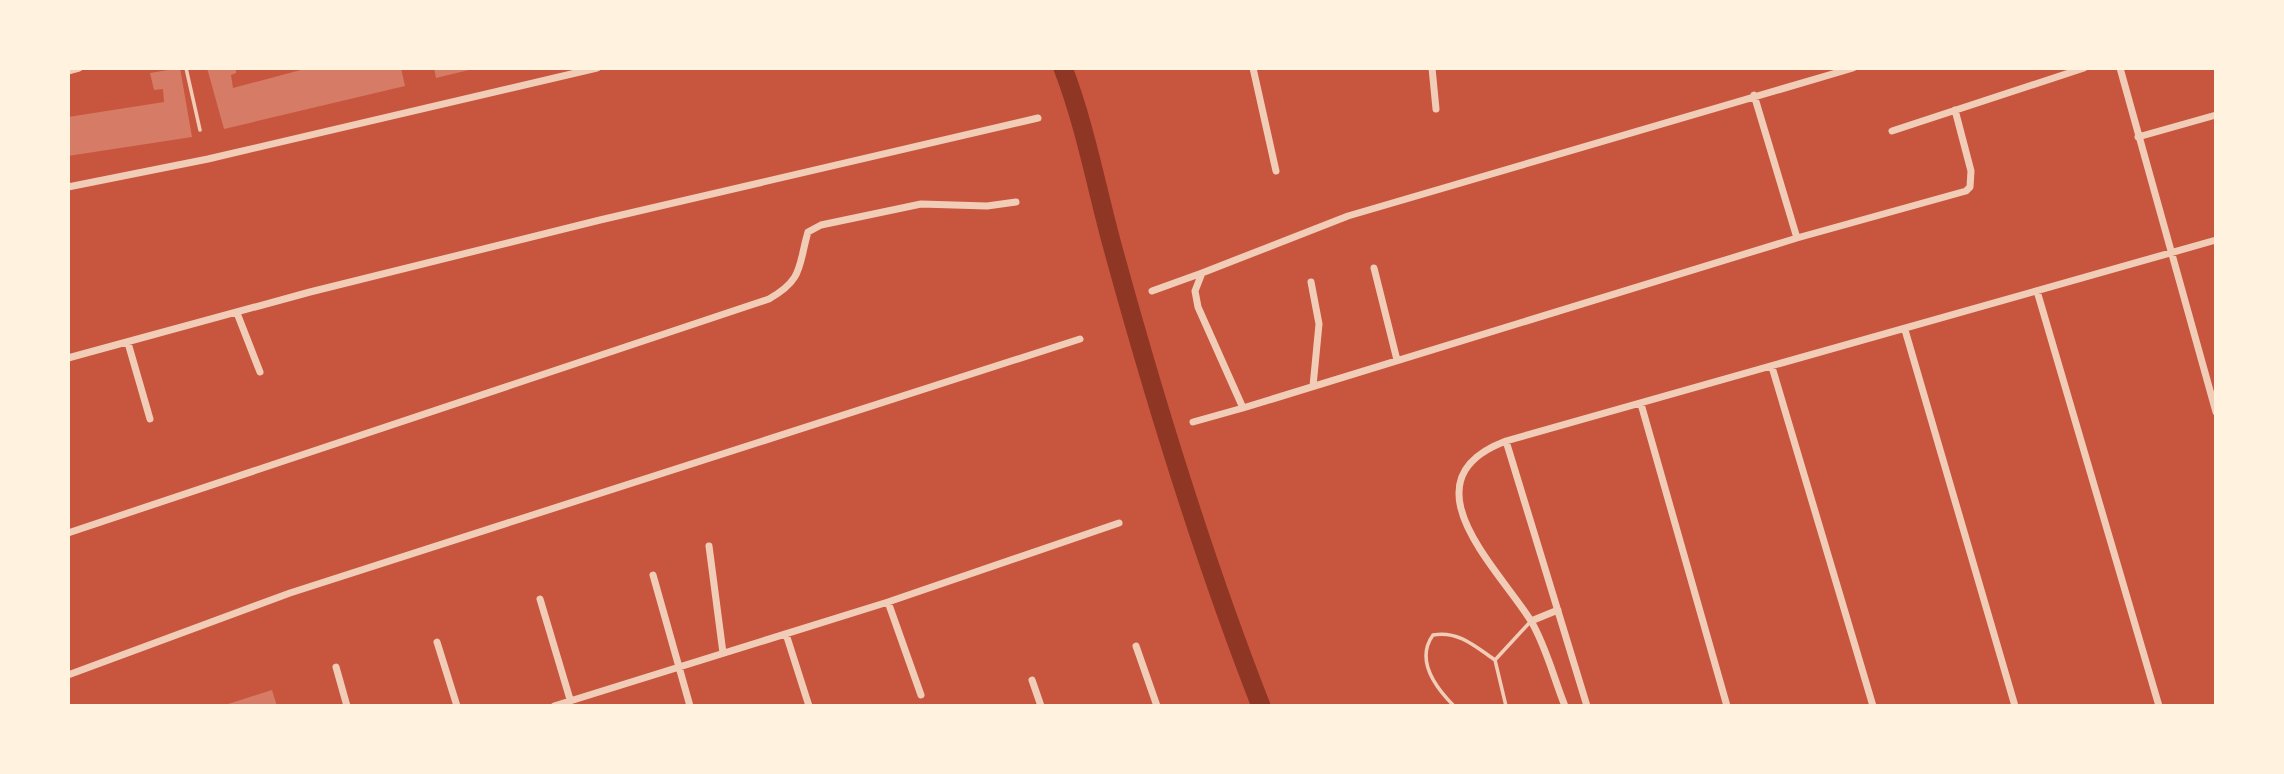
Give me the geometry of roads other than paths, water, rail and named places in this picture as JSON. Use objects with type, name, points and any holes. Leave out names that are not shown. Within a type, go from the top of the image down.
[{"type":"street","points":[[68,71],[79,68]]},
{"type":"street","points":[[68,187],[208,159],[597,68]]},
{"type":"street","points":[[1253,68],[1276,171]]},
{"type":"street","points":[[1432,68],[1436,109]]},
{"type":"street","points":[[1152,291],[1348,216],[1853,68]]},
{"type":"street","points":[[1892,131],[2084,68]]},
{"type":"street","points":[[2120,68],[2169,253],[2216,412]]},
{"type":"street","points":[[1754,95],[1797,238]]},
{"type":"street","points":[[1193,422],[1797,238],[1966,191],[1970,187],[1971,171],[1955,110]]},
{"type":"street","points":[[2138,137],[2216,115]]},
{"type":"street","points":[[68,358],[587,223],[1038,118]]},
{"type":"street","points":[[68,533],[769,299],[788,288],[798,275],[808,232],[821,225],[921,204],[987,206],[1016,202]]},
{"type":"street","points":[[1565,706],[1531,621],[1487,562],[1462,513],[1460,491],[1470,459],[1485,449],[1506,441],[2216,240]]},
{"type":"street","points":[[1374,268],[1397,360]]},
{"type":"street","points":[[1202,273],[1195,291],[1198,307],[1243,408]]},
{"type":"street","points":[[1311,282],[1319,324],[1313,386]]},
{"type":"street","points":[[2037,291],[2159,706]]},
{"type":"street","points":[[237,313],[260,372]]},
{"type":"street","points":[[1905,330],[2015,706]]},
{"type":"street","points":[[68,676],[290,593],[1080,339]]},
{"type":"street","points":[[128,344],[149,419]]},
{"type":"street","points":[[1772,367],[1872,706]]},
{"type":"street","points":[[1641,404],[1727,706]]},
{"type":"street","points":[[1506,441],[1587,706]]},
{"type":"street","points":[[554,706],[571,703],[677,666],[888,602],[1119,523]]},
{"type":"street","points":[[709,546],[723,653]]},
{"type":"street","points":[[653,575],[690,706]]},
{"type":"street","points":[[540,599],[571,703]]},
{"type":"street","points":[[888,602],[921,695]]},
{"type":"street","points":[[1531,621],[1558,610]]},
{"type":"street","points":[[786,634],[809,706]]},
{"type":"street","points":[[437,642],[457,706]]},
{"type":"street","points":[[1136,646],[1157,706]]},
{"type":"street","points":[[336,667],[347,706]]},
{"type":"street","points":[[1032,680],[1041,706]]},
{"type":"lane","points":[[186,68],[200,130]]},
{"type":"lane","points":[[1496,660],[1531,621]]},
{"type":"lane","points":[[1454,706],[1432,679],[1426,660],[1426,646],[1433,635],[1446,633],[1460,636],[1496,660],[1506,706]]},
{"type":"waterway","points":[[1063,68],[1078,113],[1114,252],[1164,424],[1219,594],[1261,706]]}]
